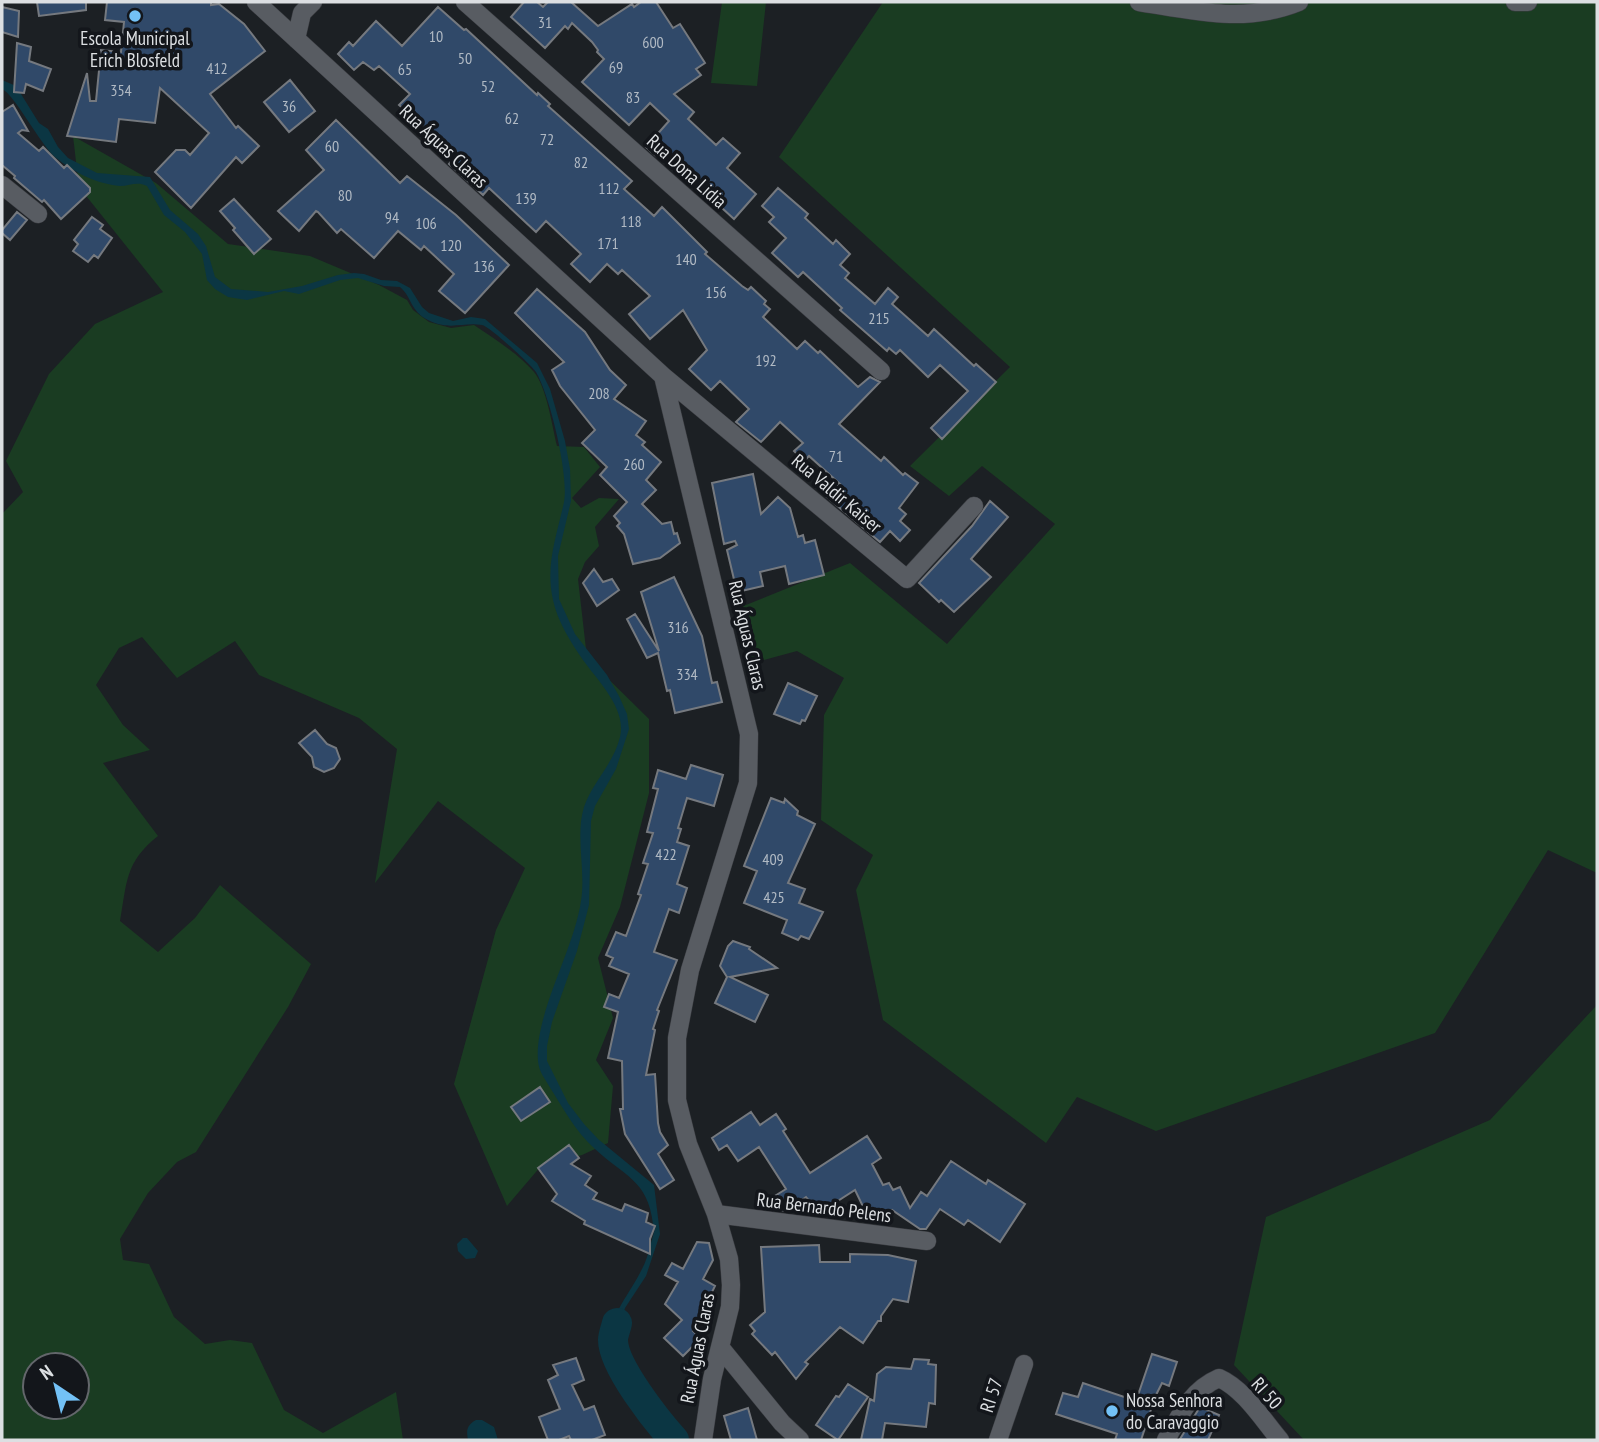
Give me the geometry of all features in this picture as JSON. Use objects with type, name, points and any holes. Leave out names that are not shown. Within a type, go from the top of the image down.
[{"type":"street","name":"Rua Águas Claras","points":[[256,2],[663,376],[749,734],[748,783],[690,970],[677,1038],[677,1100],[688,1144],[716,1214],[729,1259],[731,1285],[730,1307],[712,1379],[703,1440]]},
{"type":"street","points":[[296,39],[302,13],[313,2]]},
{"type":"street","name":"Rua Dona Lidia","points":[[465,2],[881,371]]},
{"type":"street","points":[[1139,2],[1228,16],[1276,11],[1299,2]]},
{"type":"street","points":[[1515,2],[1528,2]]},
{"type":"street","points":[[2,185],[38,214]]},
{"type":"street","name":"Rua Valdir Kaiser","points":[[663,376],[907,579],[974,506]]},
{"type":"street","name":"Rua Bernardo Pelens","points":[[716,1214],[927,1241]]},
{"type":"street","points":[[720,1347],[782,1423],[800,1440]]},
{"type":"street","name":"RI 57","points":[[999,1440],[1024,1364]]},
{"type":"street","name":"RI 50","points":[[1166,1440],[1189,1399],[1205,1384],[1219,1378],[1228,1382],[1245,1398],[1280,1440]]},
{"type":"green space","points":[[722,2],[766,2],[757,86],[711,83]]},
{"type":"green space","points":[[883,2],[1597,2],[1597,873],[1548,850],[1435,1033],[1156,1131],[1077,1097],[1046,1143],[883,1020],[856,890],[873,855],[821,820],[824,715],[844,678],[797,651],[749,664],[736,609],[850,563],[947,644],[1055,524],[982,466],[949,496],[910,466],[1010,367],[779,157]]},
{"type":"green space","points":[[73,136],[156,183],[228,244],[310,256],[407,300],[413,310],[429,322],[451,328],[474,325],[528,365],[539,379],[557,446],[584,447],[600,467],[572,498],[581,508],[599,498],[619,499],[595,527],[599,546],[585,562],[578,579],[587,658],[649,719],[649,793],[620,907],[598,958],[613,1018],[596,1060],[613,1086],[608,1143],[582,1155],[541,1166],[507,1206],[454,1084],[496,930],[525,868],[438,801],[375,883],[397,749],[359,718],[259,675],[235,641],[177,678],[142,637],[119,648],[96,685],[123,725],[150,750],[103,763],[158,836],[133,864],[126,884],[120,921],[158,952],[195,918],[220,885],[311,964],[288,1007],[196,1152],[177,1162],[148,1193],[120,1239],[123,1260],[149,1264],[174,1317],[205,1344],[230,1340],[252,1343],[284,1410],[323,1433],[396,1392],[403,1440],[2,1440],[2,514],[23,492],[6,461],[49,374],[95,324],[163,292],[79,187]]},
{"type":"green space","points":[[1597,1005],[1597,1440],[1304,1440],[1234,1365],[1266,1217],[1490,1120]]},
{"type":"water","points":[[2,80],[16,86],[39,123],[48,129],[68,158],[97,173],[150,177],[170,210],[198,234],[206,246],[215,277],[231,289],[268,292],[354,273],[397,281],[410,288],[429,313],[453,321],[471,317],[485,319],[537,363],[550,389],[570,469],[571,501],[558,556],[559,599],[575,634],[607,675],[619,696],[627,714],[629,729],[616,769],[595,806],[591,821],[589,905],[577,951],[552,1022],[547,1061],[568,1103],[584,1124],[598,1139],[654,1185],[660,1234],[646,1276],[625,1308],[617,1338],[625,1364],[617,1361],[611,1335],[613,1323],[644,1264],[656,1226],[640,1188],[581,1135],[544,1077],[538,1061],[542,1023],[571,940],[581,901],[581,818],[592,790],[613,756],[621,727],[615,706],[569,639],[553,600],[551,562],[564,502],[564,474],[552,417],[536,372],[510,346],[482,325],[449,326],[428,320],[414,308],[400,287],[384,286],[358,278],[340,280],[299,294],[284,291],[247,300],[228,297],[207,280],[202,254],[185,232],[164,215],[147,186],[103,183],[77,172],[55,157],[2,89]]},
{"type":"water","points":[[467,1238],[478,1251],[475,1258],[466,1259],[458,1251],[457,1244]]},
{"type":"water","points":[[621,1371],[630,1373],[645,1398],[681,1440],[669,1440],[664,1435],[633,1394]]},
{"type":"water","points":[[476,1420],[482,1420],[494,1427],[498,1440],[468,1440],[468,1428]]},
{"type":"building","points":[[37,2],[86,2],[86,10],[39,16]]},
{"type":"building","points":[[107,2],[219,4],[244,24],[265,51],[210,94],[236,128],[238,126],[259,146],[242,163],[236,157],[191,208],[155,172],[176,150],[185,150],[190,155],[209,133],[160,88],[155,123],[119,119],[116,142],[67,136],[87,73],[90,101],[96,101],[101,50],[121,52],[124,22],[105,20]]},
{"type":"building","points":[[524,2],[537,2],[543,7],[548,2],[571,2],[598,26],[632,4],[634,7],[641,2],[656,2],[673,28],[680,24],[705,63],[696,69],[701,75],[674,94],[694,112],[688,119],[716,145],[723,138],[740,153],[727,168],[756,194],[734,219],[660,151],[656,156],[646,147],[669,121],[650,103],[629,125],[582,82],[604,59],[592,42],[572,23],[568,29],[565,26],[545,48],[511,17]]},
{"type":"building","points":[[2,7],[19,11],[18,37],[2,32]]},
{"type":"building","points":[[438,7],[466,29],[537,95],[538,93],[550,104],[548,106],[632,181],[624,189],[654,216],[662,207],[707,252],[705,254],[742,286],[748,290],[751,287],[766,301],[764,304],[770,309],[763,317],[797,349],[805,341],[818,353],[820,351],[858,387],[870,377],[880,382],[839,424],[881,461],[884,457],[903,475],[905,473],[918,483],[899,508],[906,514],[900,521],[910,530],[900,541],[890,531],[880,542],[827,497],[840,484],[809,456],[804,461],[794,451],[803,443],[780,422],[761,442],[736,422],[749,409],[720,381],[711,390],[689,369],[707,350],[683,310],[650,339],[629,314],[650,296],[622,270],[618,274],[607,264],[590,282],[571,264],[581,254],[546,221],[536,232],[489,188],[483,195],[449,164],[453,159],[428,137],[426,129],[399,105],[410,94],[379,66],[374,70],[363,62],[354,70],[338,54],[349,42],[353,46],[376,21],[402,46]]},
{"type":"building","points":[[17,43],[31,47],[29,61],[51,69],[43,91],[26,84],[24,93],[14,92]]},
{"type":"building","points":[[290,80],[315,111],[289,132],[264,102]]},
{"type":"building","points":[[13,105],[28,131],[22,130],[18,133],[39,151],[43,147],[64,168],[67,165],[90,188],[90,192],[61,219],[44,200],[42,202],[2,165],[2,112]]},
{"type":"building","points":[[336,120],[400,183],[407,176],[456,215],[509,265],[465,313],[439,291],[454,274],[424,246],[421,250],[398,231],[374,258],[341,229],[337,233],[316,211],[299,231],[278,211],[324,170],[306,150]]},
{"type":"building","points":[[778,188],[808,214],[805,218],[833,244],[836,240],[850,254],[840,265],[849,273],[845,278],[875,304],[888,288],[898,297],[892,304],[928,336],[934,329],[974,366],[976,364],[996,382],[942,439],[931,428],[968,391],[940,365],[928,377],[900,350],[896,354],[889,348],[887,351],[840,310],[842,308],[803,272],[798,277],[772,253],[786,238],[769,222],[774,217],[762,206]]},
{"type":"building","points":[[234,199],[271,239],[254,254],[220,211]]},
{"type":"building","points":[[17,212],[27,220],[10,240],[2,230]]},
{"type":"building","points":[[92,217],[103,225],[100,229],[112,238],[98,258],[94,255],[88,262],[73,251],[78,244],[74,240]]},
{"type":"building","points":[[537,289],[585,332],[610,370],[626,385],[614,399],[646,421],[636,435],[645,442],[642,445],[661,462],[646,480],[656,490],[642,504],[662,524],[671,522],[680,543],[660,558],[633,564],[624,534],[617,526],[620,523],[614,516],[627,502],[600,475],[607,467],[582,443],[595,430],[560,386],[552,370],[564,362],[515,313]]},
{"type":"building","points":[[753,474],[761,514],[778,497],[790,508],[798,537],[803,535],[805,543],[815,540],[824,575],[789,584],[785,566],[760,572],[763,586],[737,592],[727,550],[737,545],[735,541],[724,544],[712,483]]},
{"type":"building","points":[[990,501],[1008,517],[971,559],[991,577],[954,612],[919,583],[972,526]]},
{"type":"building","points":[[594,569],[603,582],[612,579],[619,590],[597,606],[583,583]]},
{"type":"building","points":[[674,577],[702,636],[712,683],[717,682],[722,702],[675,713],[658,653],[647,658],[627,619],[635,614],[659,651],[641,592]]},
{"type":"building","points":[[788,683],[817,696],[805,721],[802,720],[800,724],[774,714]]},
{"type":"building","points":[[315,730],[327,744],[336,748],[340,759],[334,768],[324,772],[314,767],[312,757],[299,743]]},
{"type":"building","points":[[691,765],[723,775],[714,806],[687,798],[678,828],[681,829],[677,842],[689,846],[677,884],[687,888],[679,913],[669,909],[654,952],[677,960],[657,1010],[659,1011],[653,1029],[655,1030],[646,1075],[655,1074],[658,1123],[668,1145],[658,1154],[674,1180],[660,1189],[625,1134],[620,1109],[623,1109],[622,1061],[608,1058],[618,1012],[604,1007],[609,994],[619,998],[629,974],[609,966],[613,958],[606,955],[616,932],[626,936],[641,895],[638,894],[648,864],[643,863],[653,833],[647,832],[658,789],[653,788],[658,770],[686,779]]},
{"type":"building","points":[[771,798],[784,803],[785,799],[798,811],[797,815],[815,824],[788,883],[805,889],[799,903],[823,912],[809,939],[801,936],[798,940],[782,933],[787,920],[744,903],[757,871],[744,866]]},
{"type":"building","points":[[733,941],[750,947],[749,949],[777,968],[730,977],[768,995],[755,1022],[715,1003],[727,977],[720,966],[728,946]]},
{"type":"building","points":[[540,1087],[550,1102],[521,1121],[511,1107]]},
{"type":"building","points":[[751,1112],[760,1125],[776,1114],[786,1129],[783,1131],[810,1173],[867,1136],[881,1158],[872,1164],[883,1185],[889,1183],[893,1190],[900,1187],[910,1208],[921,1192],[927,1196],[951,1161],[986,1184],[988,1180],[1025,1204],[1000,1242],[968,1220],[964,1225],[940,1209],[926,1229],[920,1229],[892,1210],[870,1221],[855,1190],[819,1213],[806,1197],[786,1211],[757,1207],[786,1189],[759,1147],[738,1161],[727,1145],[719,1150],[712,1138]]},
{"type":"building","points":[[569,1145],[579,1158],[571,1164],[591,1176],[585,1185],[597,1193],[593,1199],[622,1211],[625,1204],[648,1213],[646,1222],[655,1226],[650,1239],[650,1254],[584,1224],[585,1221],[552,1201],[557,1194],[538,1168]]},
{"type":"building","points":[[697,1242],[709,1243],[713,1260],[703,1279],[715,1286],[693,1331],[699,1337],[683,1356],[664,1338],[682,1320],[665,1304],[678,1282],[665,1275],[672,1263],[683,1269]]},
{"type":"building","points":[[819,1245],[820,1262],[850,1262],[850,1254],[888,1255],[916,1261],[908,1302],[893,1299],[881,1316],[881,1321],[878,1321],[863,1343],[840,1327],[805,1362],[808,1364],[796,1379],[775,1352],[772,1355],[752,1334],[755,1331],[750,1325],[765,1312],[761,1247]]},
{"type":"building","name":"Nossa Senhora do Caravaggio","points":[[1152,1354],[1177,1362],[1169,1386],[1162,1383],[1156,1395],[1141,1440],[1115,1440],[1117,1434],[1056,1414],[1063,1393],[1078,1397],[1083,1383],[1136,1401]]},
{"type":"building","points":[[576,1358],[584,1380],[572,1385],[584,1410],[594,1406],[605,1435],[592,1440],[571,1440],[569,1436],[548,1440],[539,1417],[560,1409],[548,1380],[558,1375],[553,1365]]},
{"type":"building","points":[[914,1359],[929,1360],[928,1364],[936,1365],[935,1404],[929,1403],[926,1427],[885,1423],[882,1440],[861,1440],[870,1399],[874,1401],[877,1374],[886,1367],[911,1369]]},
{"type":"building","points":[[848,1384],[868,1397],[838,1440],[816,1425]]},
{"type":"building","points":[[1200,1407],[1219,1415],[1208,1440],[1180,1439]]},
{"type":"building","points":[[748,1408],[757,1440],[731,1440],[724,1416]]},
{"type":"waterway","points":[[617,1323],[613,1340],[620,1364],[637,1393],[674,1440]]},
{"type":"place","name":"Escola Municipal Erich Blosfeld","points":[[135,16]]},
{"type":"place","name":"Nossa Senhora do Caravaggio","points":[[1112,1411]]}]
